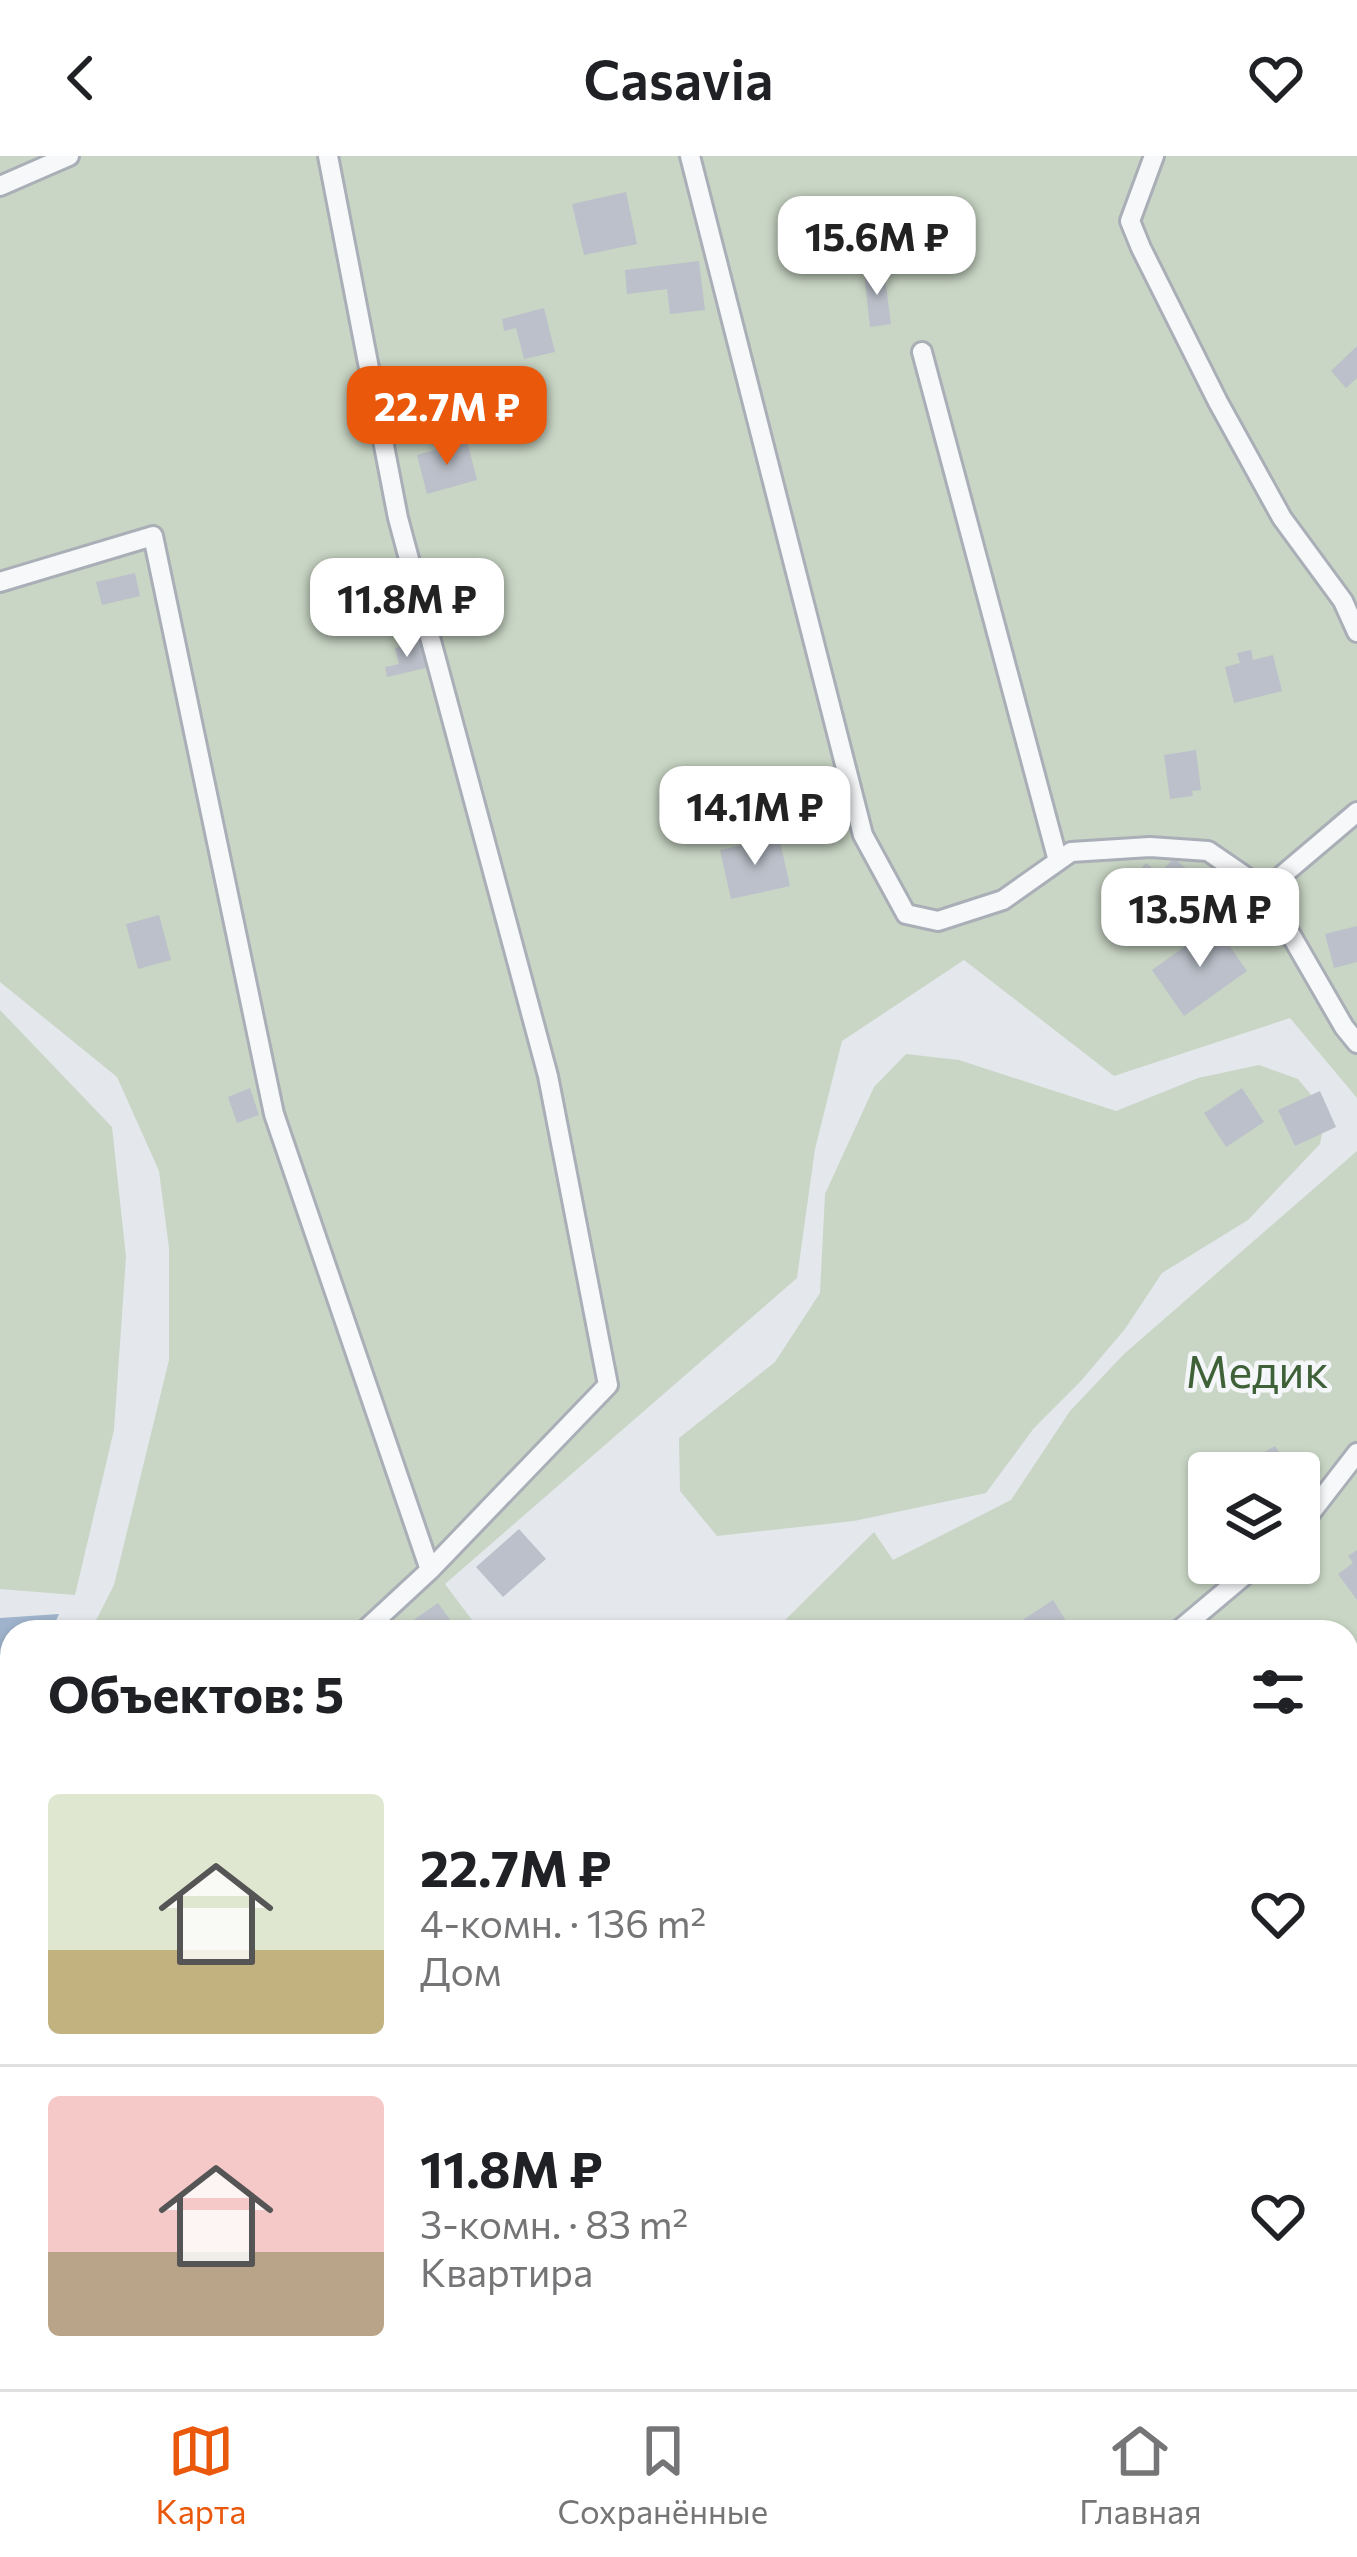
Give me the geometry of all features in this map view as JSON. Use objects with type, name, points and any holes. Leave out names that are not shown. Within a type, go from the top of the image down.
[{"type":"lane","points":[[0,186],[69,156]]},
{"type":"lane","points":[[328,156],[398,518],[548,1076],[608,1385],[376,1620]]},
{"type":"lane","points":[[690,156],[863,835],[905,914],[938,921],[1004,900],[1071,852],[1150,847],[1208,851],[1265,890],[1357,1042]]},
{"type":"lane","points":[[1154,156],[1130,221],[1141,248],[1282,518],[1343,601],[1357,632]]},
{"type":"lane","points":[[922,352],[1058,861]]},
{"type":"lane","points":[[0,583],[153,536],[274,1114],[430,1570]]},
{"type":"lane","points":[[1265,890],[1356,811]]},
{"type":"lane","points":[[1320,1501],[1357,1453]]},
{"type":"lane","points":[[1191,1620],[1234,1584]]},
{"type":"green space","points":[[0,156],[1357,156],[1357,1098],[1290,1018],[1114,1076],[964,960],[842,1041],[815,1149],[797,1278],[445,1584],[472,1620],[96,1620],[114,1585],[169,1360],[169,1248],[159,1171],[117,1077],[0,982]]},
{"type":"green space","points":[[0,1010],[112,1127],[126,1257],[114,1430],[75,1595],[0,1589]]},
{"type":"green space","points":[[906,1054],[959,1060],[1116,1111],[1198,1078],[1259,1065],[1298,1079],[1326,1113],[1320,1144],[1248,1220],[1162,1273],[1125,1329],[1034,1428],[986,1493],[854,1521],[717,1536],[680,1491],[679,1438],[775,1362],[820,1293],[825,1194],[874,1087]]},
{"type":"green space","name":"Медик","points":[[1357,1151],[1357,1620],[785,1620],[874,1532],[893,1560],[1011,1500],[1070,1411],[1124,1354]]},
{"type":"water","points":[[59,1614],[56,1620],[0,1618]]},
{"type":"building","points":[[626,192],[637,244],[584,255],[572,204]]},
{"type":"building","points":[[699,261],[705,310],[670,314],[667,289],[627,294],[625,270]]},
{"type":"building","points":[[884,269],[891,324],[870,327],[864,272]]},
{"type":"building","points":[[544,308],[555,352],[524,359],[516,328],[504,331],[502,319]]},
{"type":"building","points":[[1357,346],[1357,378],[1346,388],[1331,371]]},
{"type":"building","points":[[467,441],[477,480],[427,494],[417,455]]},
{"type":"building","points":[[135,573],[140,596],[102,605],[96,582]]},
{"type":"building","points":[[420,642],[426,668],[387,677],[385,667],[399,664],[395,648]]},
{"type":"building","points":[[1251,650],[1253,660],[1273,655],[1282,691],[1234,703],[1225,667],[1240,663],[1237,653]]},
{"type":"building","points":[[1196,750],[1201,790],[1170,799],[1164,755]]},
{"type":"building","points":[[779,837],[790,886],[731,899],[720,850]]},
{"type":"building","points":[[1174,858],[1205,885],[1180,915],[1147,888],[1134,903],[1121,892],[1146,863],[1159,874]]},
{"type":"building","points":[[159,915],[171,960],[138,969],[126,924]]},
{"type":"building","points":[[1215,925],[1247,971],[1184,1016],[1152,970]]},
{"type":"building","points":[[1357,926],[1357,962],[1334,968],[1325,934]]},
{"type":"building","points":[[250,1088],[259,1115],[237,1123],[228,1097]]},
{"type":"building","points":[[1242,1088],[1264,1122],[1226,1147],[1204,1113]]},
{"type":"building","points":[[1320,1091],[1336,1127],[1295,1146],[1278,1110]]},
{"type":"building","points":[[519,1529],[546,1559],[503,1597],[476,1567]]},
{"type":"building","points":[[1357,1550],[1357,1600],[1338,1574],[1353,1563],[1348,1556]]},
{"type":"building","points":[[1053,1600],[1066,1620],[1022,1620]]},
{"type":"building","points":[[438,1603],[450,1620],[413,1620]]}]
